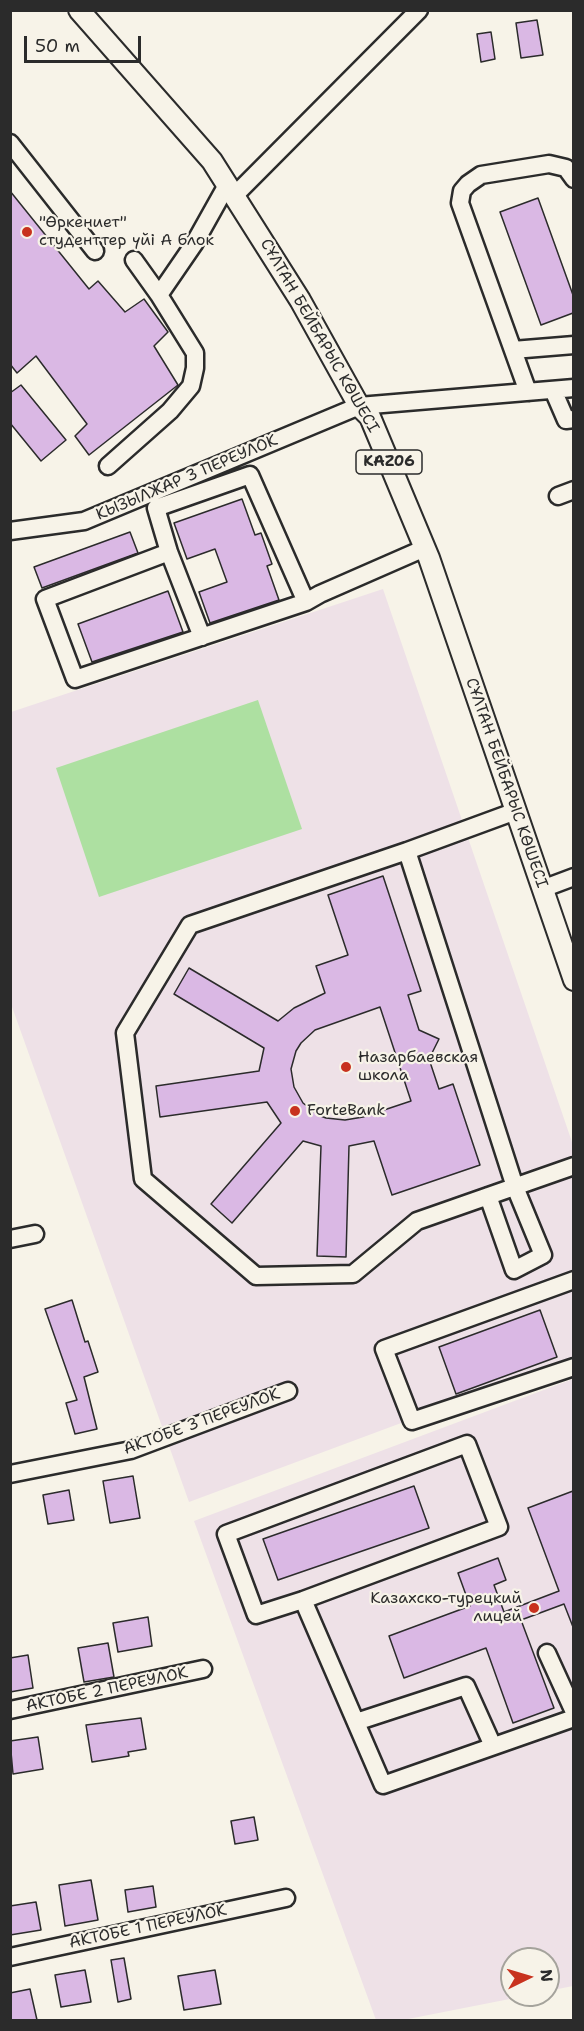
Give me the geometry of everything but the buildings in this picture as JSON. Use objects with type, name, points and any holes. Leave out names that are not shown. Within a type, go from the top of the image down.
[{"type":"main road","name":"СҰЛТАН БЕЙБАРЫС КӨШЕСІ","points":[[79,10],[212,161],[300,300],[359,406],[370,417],[424,548],[573,980]]},
{"type":"street","points":[[159,295],[231,190],[419,10]]},
{"type":"street","points":[[10,144],[95,251]]},
{"type":"street","points":[[528,392],[460,203],[462,191],[482,175],[549,164],[566,168],[573,179]]},
{"type":"street","points":[[108,466],[170,411],[190,386],[195,368],[195,353],[134,260]]},
{"type":"street","points":[[513,350],[573,345]]},
{"type":"street","name":"КЫЗЫЛЖАР 3 ПЕРЕУЛОК","points":[[10,531],[84,521],[359,406],[573,388]]},
{"type":"street","points":[[553,390],[566,420],[573,419]]},
{"type":"street","points":[[202,637],[169,552],[156,508],[249,475],[306,602]]},
{"type":"street","points":[[169,552],[45,599],[75,679],[306,602],[424,548]]},
{"type":"street","points":[[516,811],[190,925],[125,1033],[142,1179],[256,1275],[353,1274],[417,1221],[573,1166]]},
{"type":"street","points":[[407,851],[515,1187],[543,1255],[514,1270],[488,1196]]},
{"type":"street","points":[[542,889],[573,877]]},
{"type":"street","points":[[10,1239],[35,1234]]},
{"type":"street","points":[[573,1280],[384,1349],[412,1421],[573,1366]]},
{"type":"street","name":"АКТОБЕ 3 ПЕРЕУЛОК","points":[[10,1474],[131,1450],[288,1391]]},
{"type":"street","points":[[467,1444],[499,1527],[303,1600],[256,1615],[226,1534],[467,1444]]},
{"type":"street","points":[[303,1600],[383,1785],[573,1718]]},
{"type":"street","points":[[548,1653],[573,1712]]},
{"type":"street","name":"АКТОБЕ 2 ПЕРЕУЛОК","points":[[10,1710],[203,1669]]},
{"type":"street","points":[[356,1722],[466,1686],[493,1746]]},
{"type":"street","name":"АКТОБЕ 1 ПЕРЕУЛОК","points":[[10,1957],[286,1898]]},
{"type":"shaded area","points":[[383,589],[573,1145],[573,1359],[189,1502],[11,1004],[11,712]]},
{"type":"shaded area","points":[[573,1379],[573,1986],[560,1989],[560,1947],[500,1947],[500,2001],[403,2020],[376,2020],[194,1521]]},
{"type":"green space","points":[[258,700],[302,829],[99,897],[56,768]]},
{"type":"place","name":"\"Өркениет\" студенттер үйі А блок","points":[[27,232]]},
{"type":"place","name":"Назарбаевская школа","points":[[346,1067]]},
{"type":"place","name":"ForteBank","points":[[295,1111]]},
{"type":"place","name":"Казахско-турецкий лицей","points":[[534,1608]]}]
